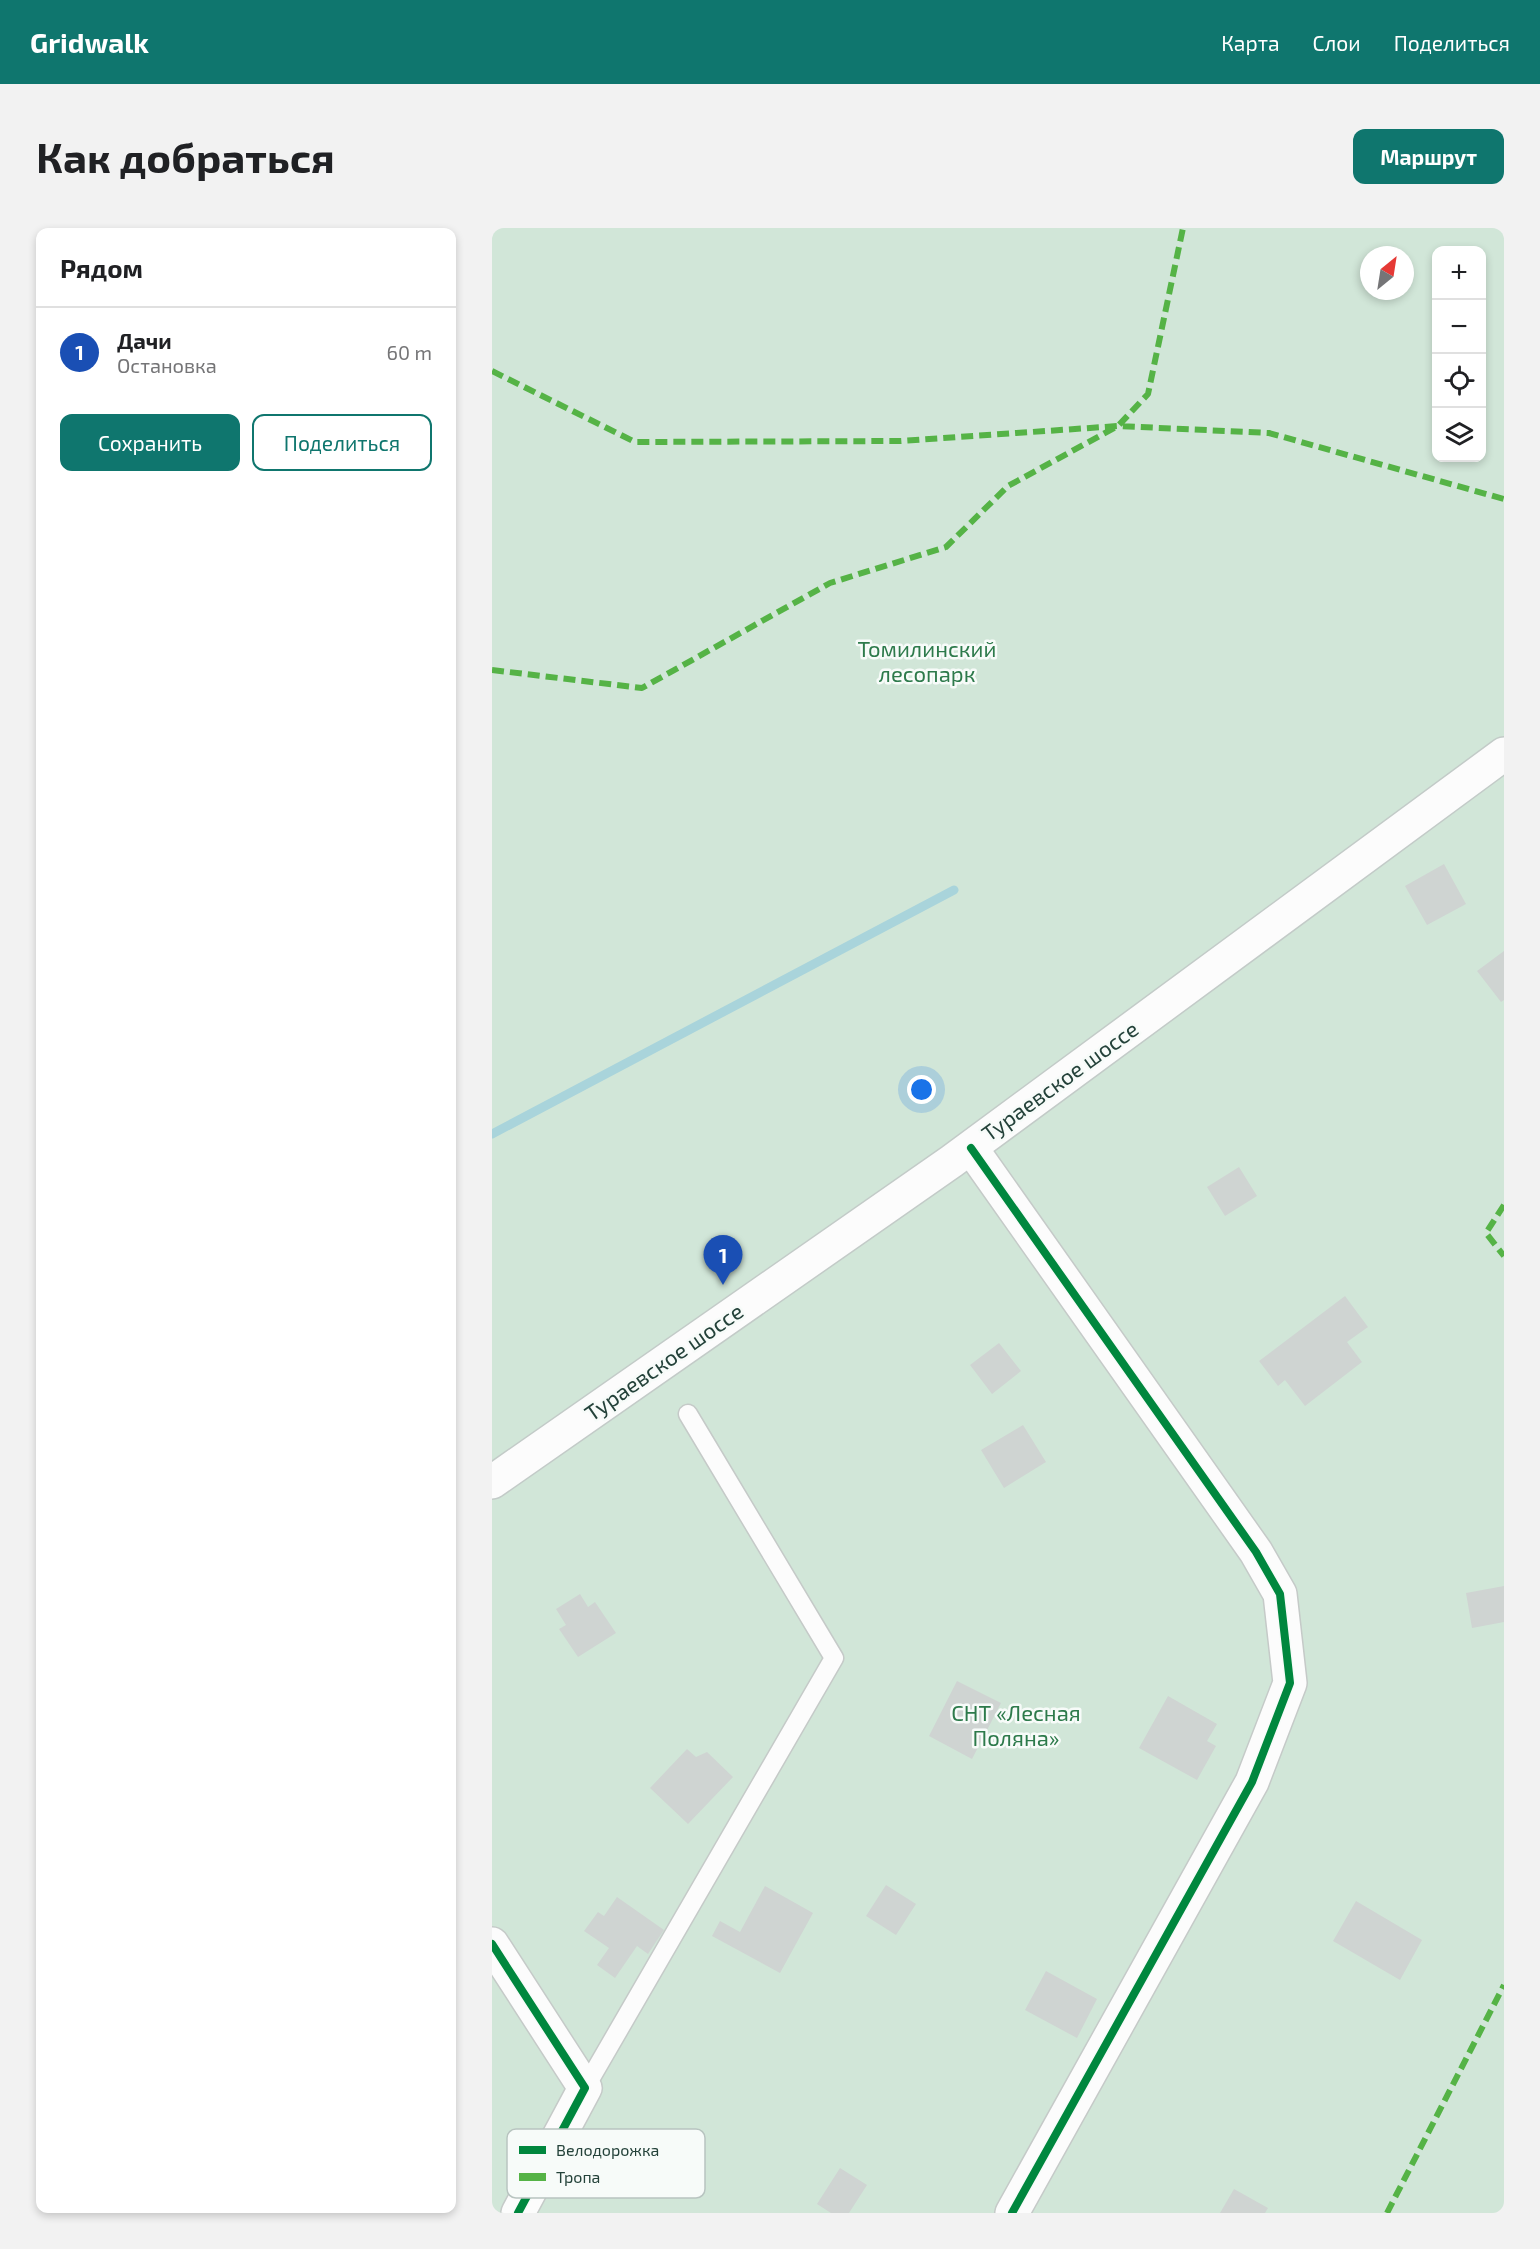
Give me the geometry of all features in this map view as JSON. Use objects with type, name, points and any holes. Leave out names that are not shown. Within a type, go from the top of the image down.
[{"type":"street","name":"Тураевское шоссе","points":[[492,1482],[970,1148],[1504,754]]},
{"type":"street","points":[[970,1148],[1256,1552],[1280,1594],[1290,1683],[1252,1782],[1012,2213]]},
{"type":"street","points":[[492,1944],[585,2088],[563,2129]]},
{"type":"street","points":[[518,2213],[526,2198]]},
{"type":"lane","points":[[585,2088],[834,1658],[688,1414]]},
{"type":"green space","points":[[492,228],[1504,228],[1504,2213],[492,2213]]},
{"type":"building","points":[[1444,864],[1466,904],[1427,925],[1405,886]]},
{"type":"building","points":[[1504,951],[1504,1000],[1501,1002],[1477,971]]},
{"type":"building","points":[[1239,1167],[1257,1196],[1225,1216],[1207,1187]]},
{"type":"building","points":[[1345,1296],[1368,1327],[1347,1342],[1362,1362],[1305,1406],[1285,1380],[1278,1386],[1259,1361]]},
{"type":"building","points":[[999,1343],[1021,1371],[992,1394],[970,1365]]},
{"type":"building","points":[[1023,1425],[1046,1462],[1004,1488],[981,1450]]},
{"type":"building","points":[[1504,1586],[1504,1622],[1472,1628],[1466,1593]]},
{"type":"building","points":[[580,1594],[588,1607],[595,1602],[616,1633],[578,1657],[559,1629],[566,1625],[556,1609]]},
{"type":"building","points":[[957,1681],[1001,1703],[972,1759],[929,1736]]},
{"type":"building","points":[[1168,1696],[1217,1724],[1207,1741],[1216,1746],[1197,1780],[1139,1748]]},
{"type":"building","points":[[687,1749],[696,1757],[707,1752],[733,1777],[688,1824],[650,1788]]},
{"type":"building","points":[[886,1885],[916,1904],[896,1935],[866,1916]]},
{"type":"building","points":[[765,1886],[813,1913],[780,1973],[712,1936],[720,1921],[740,1932]]},
{"type":"building","points":[[617,1897],[664,1930],[648,1954],[637,1946],[615,1978],[597,1965],[609,1948],[584,1931],[598,1912],[604,1916]]},
{"type":"building","points":[[1356,1901],[1422,1940],[1400,1980],[1333,1941]]},
{"type":"building","points":[[1046,1971],[1097,1999],[1077,2038],[1025,2010]]},
{"type":"building","points":[[840,2168],[867,2185],[849,2213],[831,2213],[817,2204]]},
{"type":"building","points":[[1234,2189],[1268,2208],[1265,2213],[1220,2213]]},
{"type":"waterway","points":[[492,1134],[954,890]]},
{"type":"marked path","points":[[492,670],[642,688],[830,583],[946,547],[1008,486],[1118,426],[1148,394],[1183,228]]},
{"type":"marked path","points":[[492,371],[635,442],[901,441],[1118,426],[1269,433],[1504,499]]},
{"type":"marked path","points":[[1504,1205],[1486,1233],[1504,1256]]},
{"type":"marked path","points":[[1387,2213],[1504,1985]]},
{"type":"cycle path","points":[[971,1148],[1256,1552],[1280,1594],[1290,1683],[1252,1782],[1012,2213]]},
{"type":"cycle path","points":[[492,1944],[585,2088],[563,2129]]},
{"type":"cycle path","points":[[518,2213],[526,2198]]},
{"type":"place","name":"Дачи","points":[[723,1285]]},
{"type":"park label","name":"Томилинский лесопарк","points":[[927,662]]},
{"type":"park label","name":"СНТ «Лесная Поляна»","points":[[1016,1726]]}]
